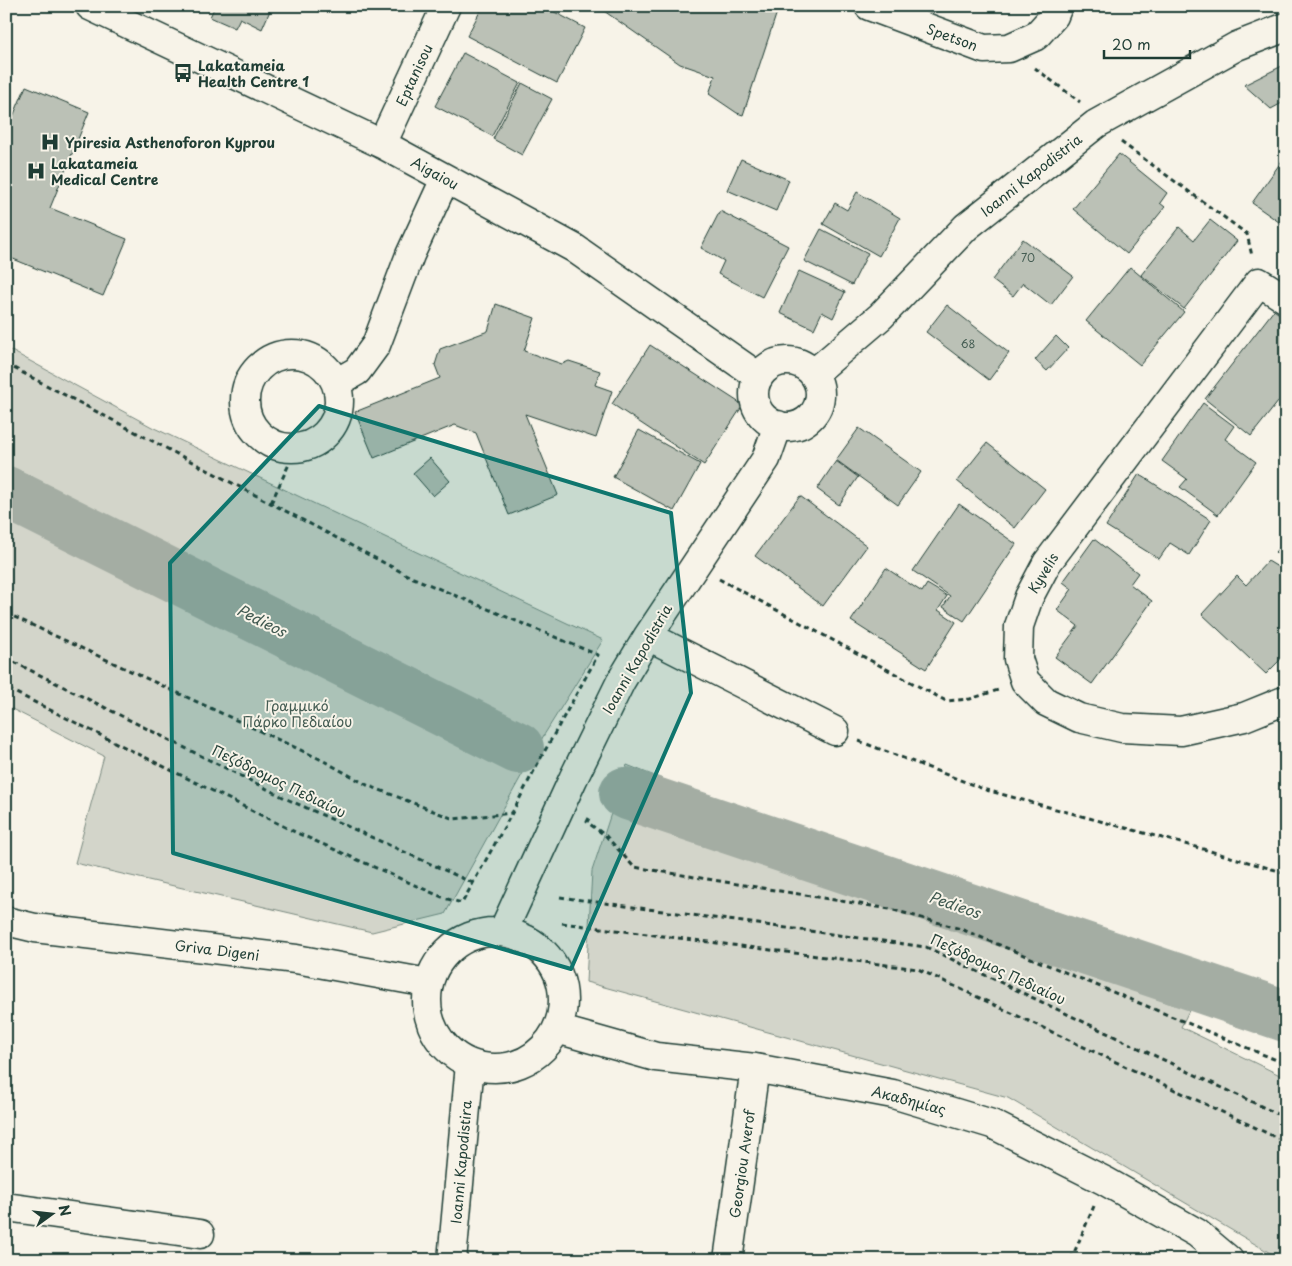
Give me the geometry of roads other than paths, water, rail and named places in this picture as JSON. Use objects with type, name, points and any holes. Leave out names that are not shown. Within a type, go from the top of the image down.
[{"type":"street","name":"Aigaiou","points":[[90,6],[382,144],[574,248],[759,377]]},
{"type":"street","name":"Eptanisou","points":[[382,144],[446,6]]},
{"type":"street","name":"Spetson","points":[[869,6],[984,48],[1009,48],[1036,36],[1054,16],[1058,6]]},
{"type":"street","name":"Ioanni Kapodistria","points":[[813,374],[881,316],[966,226],[1100,122],[1236,46],[1286,27]]},
{"type":"street","points":[[336,383],[357,371],[376,345],[410,255],[445,179]]},
{"type":"street","name":"Kyvelis","points":[[1286,299],[1259,282],[1047,563],[1029,597],[1019,626],[1018,659],[1025,681],[1046,702],[1079,718],[1122,728],[1181,731],[1244,717],[1286,700]]},
{"type":"street","points":[[284,354],[301,354],[316,360],[329,370],[336,383],[340,398],[333,426],[323,437],[311,445],[296,449],[268,442],[256,431],[248,416],[245,400],[248,384],[256,370],[269,360],[284,354]]},
{"type":"street","points":[[785,361],[796,362],[806,367],[813,374],[818,384],[820,395],[818,405],[812,416],[794,426],[783,427],[773,424],[763,417],[757,408],[754,398],[755,387],[759,377],[775,363],[785,361]]},
{"type":"street","name":"Ioanni Kapodistria","points":[[503,931],[616,690],[648,636],[766,459],[778,425]]},
{"type":"street","points":[[648,636],[834,731]]},
{"type":"street","name":"Griva Digeni","points":[[6,921],[35,928],[296,959],[428,983]]},
{"type":"street","points":[[503,931],[516,934],[526,938],[540,948],[558,971],[563,990],[563,1011],[558,1029],[547,1045],[532,1058],[512,1067],[496,1069],[470,1064],[451,1053],[436,1036],[428,1017],[428,983],[438,960],[457,942],[474,934],[503,931]]},
{"type":"street","name":"Ακαδημίας","points":[[558,1029],[656,1057],[756,1068],[893,1094],[992,1124],[1106,1180],[1197,1233],[1229,1260]]},
{"type":"street","name":"Ioanni Kapodistira","points":[[452,1260],[470,1064]]},
{"type":"street","name":"Georgiou Averof","points":[[728,1260],[756,1068]]},
{"type":"street","points":[[6,1206],[200,1234]]},
{"type":"waterway","name":"Pedieos","points":[[6,492],[518,748]]},
{"type":"waterway","name":"Pedieos","points":[[625,793],[1286,1016]]},
{"type":"place","name":"Lakatameia Health Centre 1","points":[[183,73]]},
{"type":"place","name":"Ypiresia Asthenoforon Kyprou","points":[[50,142]]},
{"type":"place","name":"Lakatameia Medical Centre","points":[[36,171]]},
{"type":"park label","name":"Γραμμικό Πάρκο Πεδιαίου","points":[[297,714]]}]
